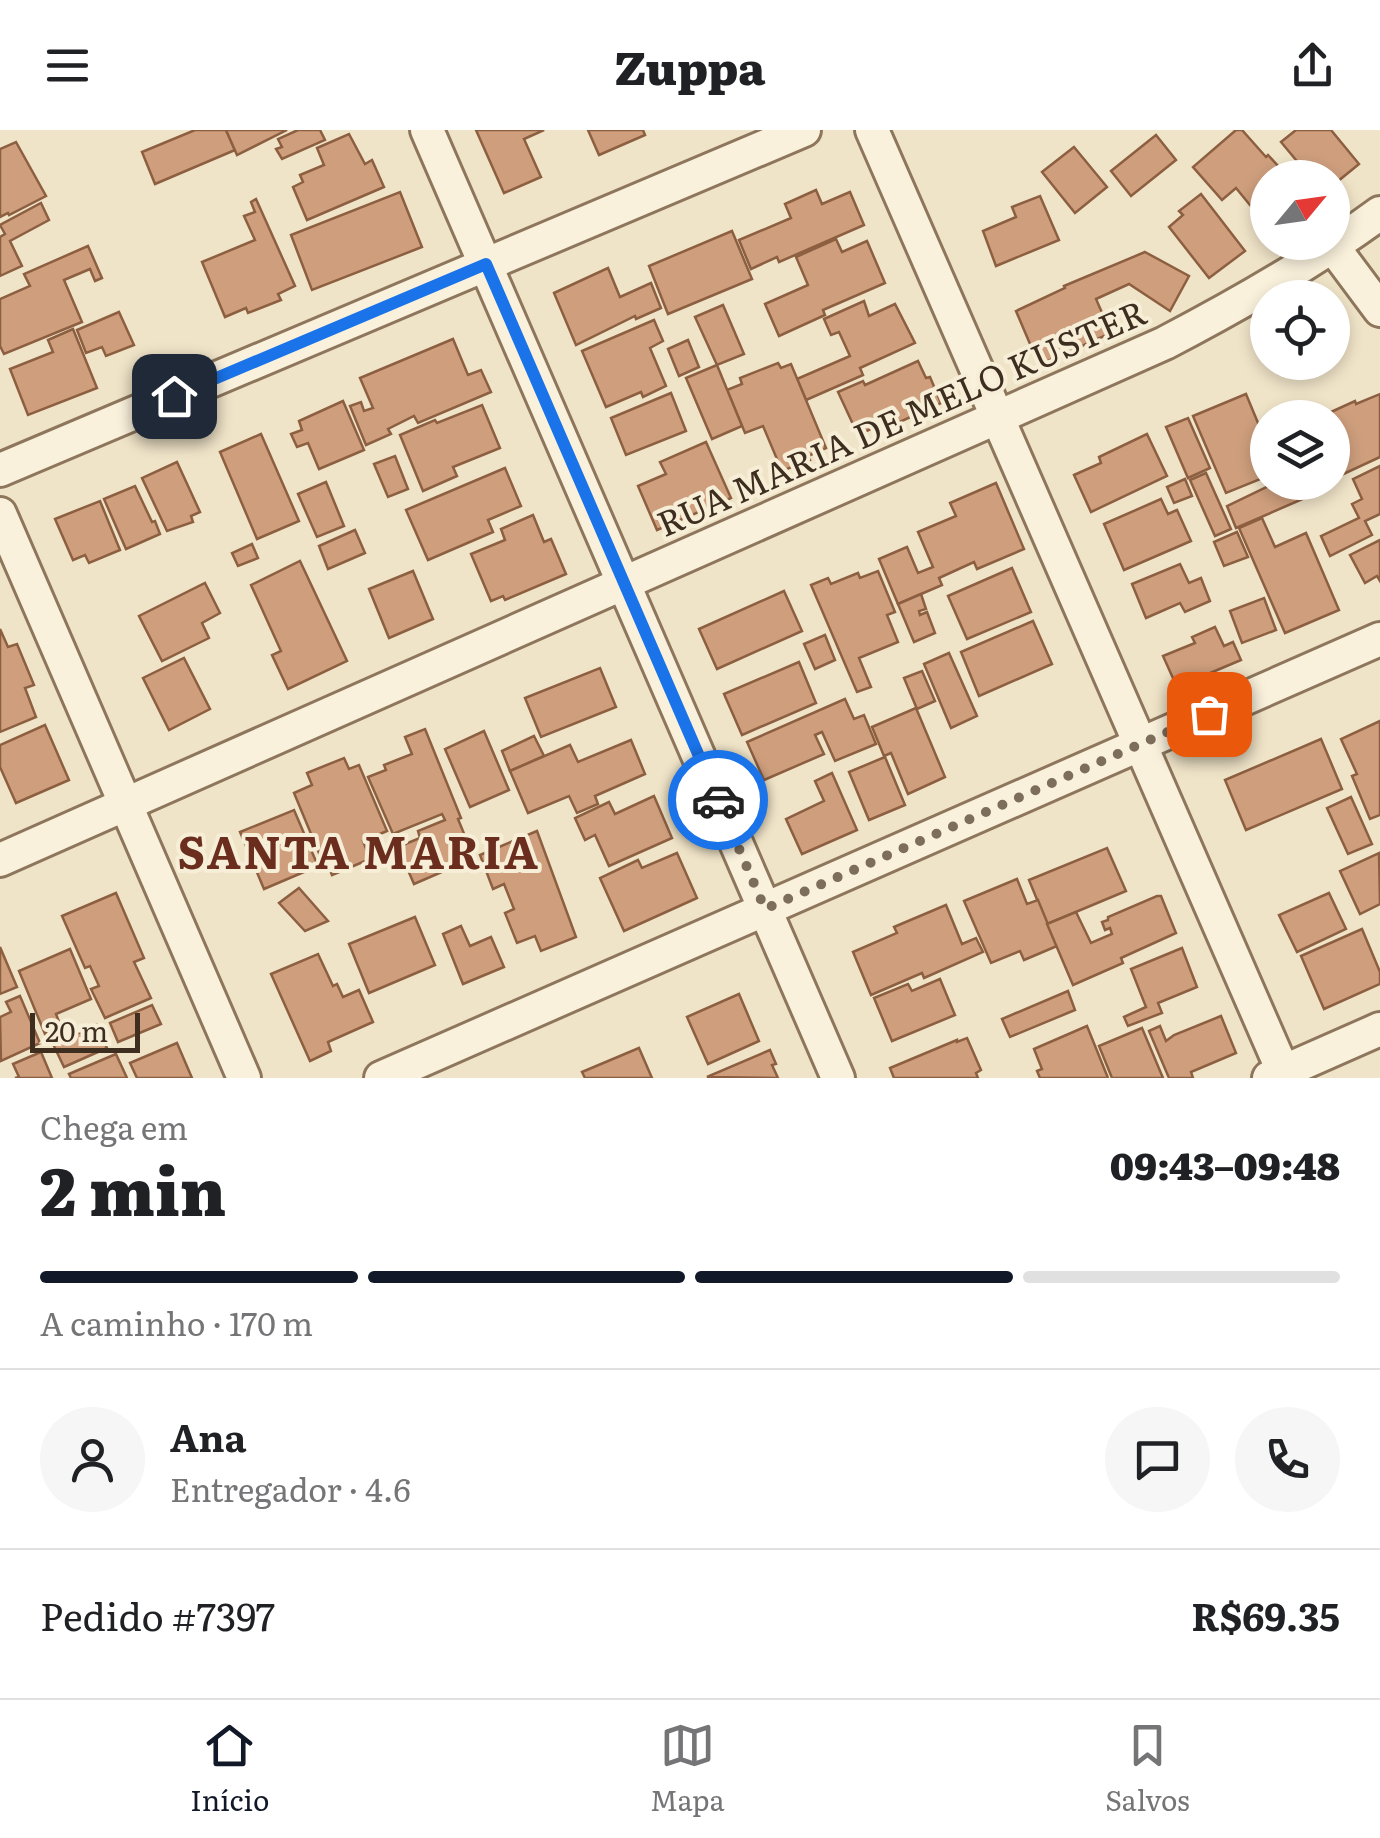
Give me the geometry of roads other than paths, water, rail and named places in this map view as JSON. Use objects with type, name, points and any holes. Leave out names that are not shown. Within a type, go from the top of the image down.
[{"type":"street","points":[[427,130],[838,1078]]},
{"type":"street","points":[[0,470],[804,130]]},
{"type":"street","points":[[872,130],[1140,744],[1279,1076],[1380,1029]]},
{"type":"street","name":"RUA MARIA DE MELO KUSTER","points":[[1350,235],[1380,213]]},
{"type":"street","name":"RUA MARIA DE MELO KUSTER","points":[[0,860],[1165,343],[1313,260]]},
{"type":"street","points":[[1342,260],[1380,310]]},
{"type":"street","points":[[0,514],[244,1078]]},
{"type":"street","points":[[381,1078],[1380,639]]},
{"type":"district","name":"SANTA MARIA","points":[[359,849]]}]
